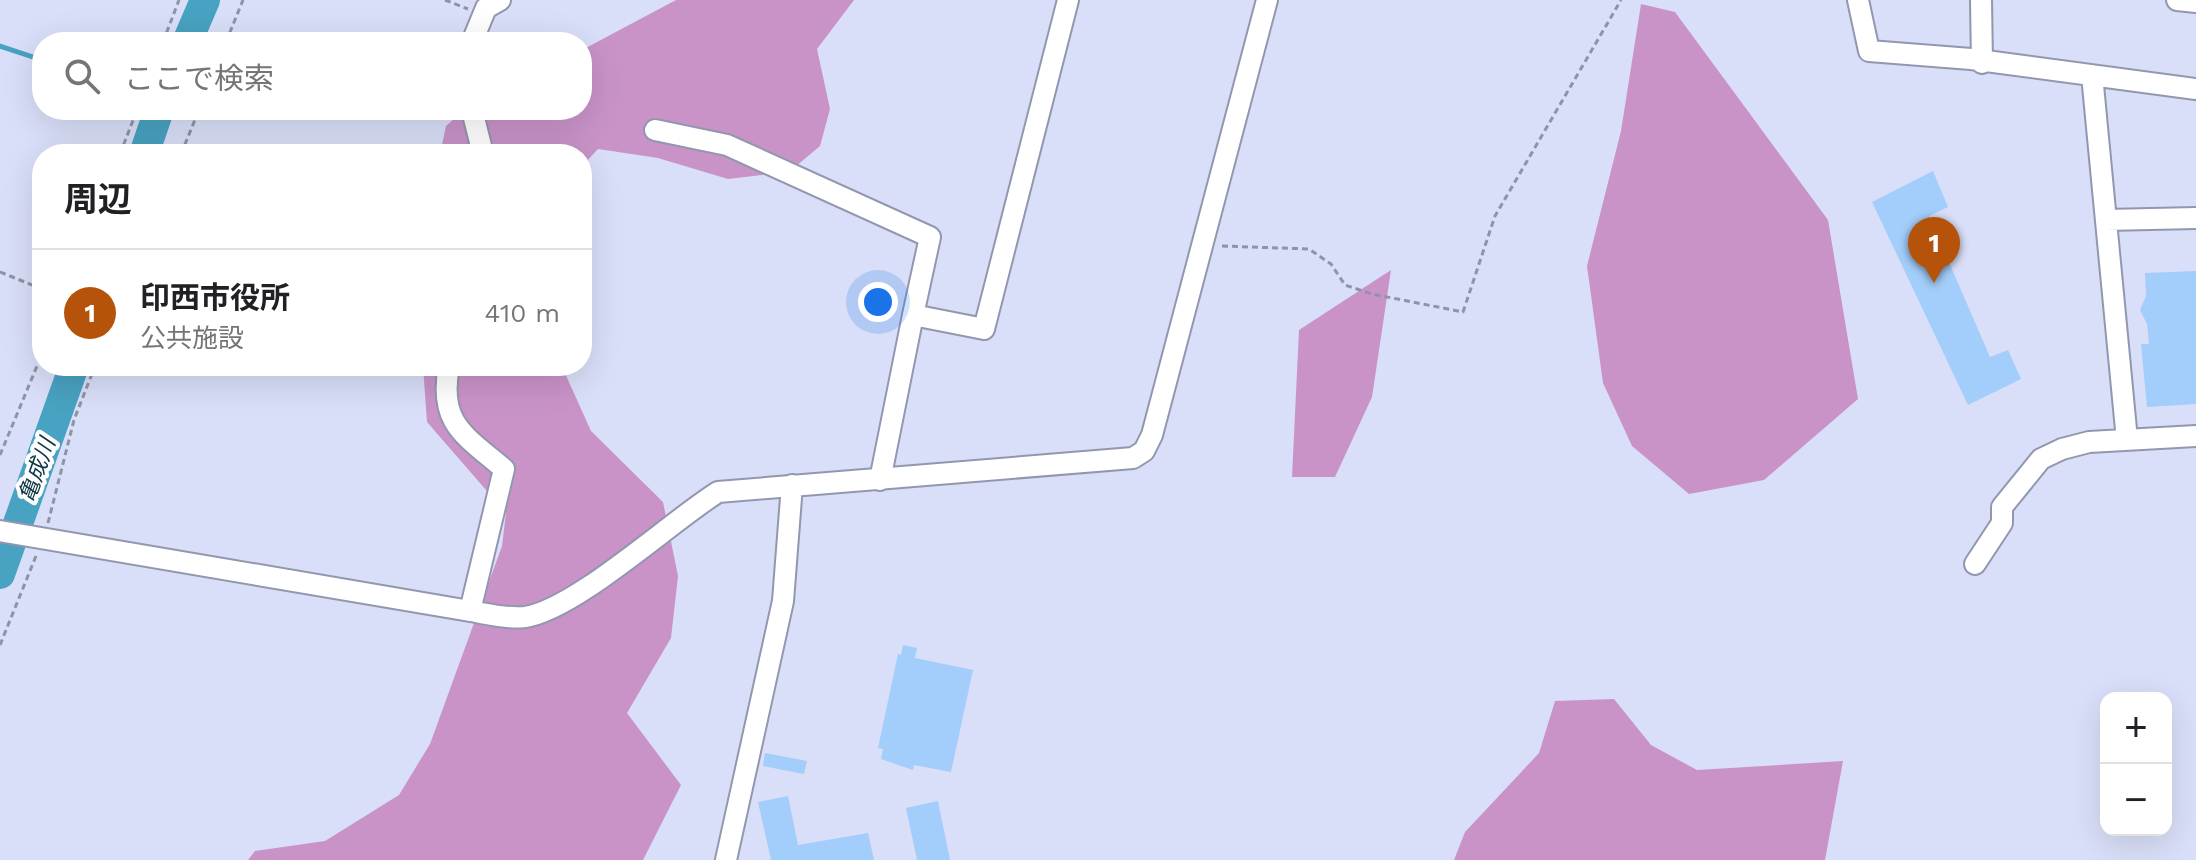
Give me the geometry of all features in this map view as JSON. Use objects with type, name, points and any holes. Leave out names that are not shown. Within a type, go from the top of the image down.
[{"type":"street","points":[[476,32],[486,8],[500,0]]},
{"type":"street","points":[[913,315],[984,329],[1068,0]]},
{"type":"street","points":[[0,531],[470,611],[528,617],[553,608],[581,592],[682,515],[718,492],[1133,458],[1144,451],[1152,435],[1267,0]]},
{"type":"street","points":[[1858,0],[1869,51],[1890,50],[2196,89]]},
{"type":"street","points":[[1981,0],[1982,63]]},
{"type":"street","points":[[2177,0],[2196,2]]},
{"type":"street","points":[[2092,75],[2127,440]]},
{"type":"street","points":[[474,120],[480,144]]},
{"type":"street","points":[[655,130],[727,145],[930,237],[880,480]]},
{"type":"street","points":[[2106,220],[2196,218]]},
{"type":"street","points":[[447,376],[444,391],[453,425],[504,469],[470,611]]},
{"type":"street","points":[[1975,564],[2002,523],[2002,507],[2041,459],[2089,442],[2196,436]]},
{"type":"street","points":[[726,860],[783,601],[792,485]]},
{"type":"path","points":[[167,32],[179,0]]},
{"type":"path","points":[[230,32],[243,0]]},
{"type":"path","points":[[445,0],[483,15]]},
{"type":"path","points":[[1201,248],[1309,249],[1331,264],[1345,285],[1372,294],[1463,312],[1495,216],[1621,0]]},
{"type":"path","points":[[124,144],[133,120]]},
{"type":"path","points":[[185,144],[195,120]]},
{"type":"path","points":[[0,272],[32,285]]},
{"type":"path","points":[[0,455],[33,376]]},
{"type":"path","points":[[0,645],[44,537],[74,420],[91,376]]},
{"type":"shaded area","points":[[676,0],[854,0],[817,49],[830,109],[820,146],[789,172],[728,179],[658,158],[598,149],[592,155],[592,144],[442,144],[446,126],[453,120],[592,120],[592,45]]},
{"type":"shaded area","points":[[1641,4],[1675,12],[1828,220],[1858,399],[1764,480],[1689,494],[1632,446],[1603,383],[1587,266],[1621,131]]},
{"type":"shaded area","points":[[1391,270],[1372,397],[1335,477],[1292,477],[1299,330]]},
{"type":"shaded area","points":[[424,376],[566,376],[591,431],[663,502],[678,576],[671,638],[627,713],[681,785],[643,860],[248,860],[255,851],[325,841],[399,795],[430,744],[502,546],[506,513],[427,422]]},
{"type":"shaded area","points":[[1614,699],[1651,745],[1697,770],[1843,761],[1825,860],[1454,860],[1465,832],[1539,753],[1555,701]]},
{"type":"building","points":[[1933,171],[1948,207],[1929,216],[1990,357],[2008,350],[2021,379],[1968,405],[1872,202]]},
{"type":"building","points":[[2196,271],[2196,404],[2147,407],[2141,344],[2149,344],[2147,324],[2140,310],[2146,296],[2145,273]]},
{"type":"building","points":[[903,645],[917,648],[915,658],[973,670],[951,772],[914,765],[913,770],[881,759],[883,749],[878,748],[898,654],[901,655]]},
{"type":"building","points":[[765,753],[807,761],[804,774],[763,766]]},
{"type":"building","points":[[788,796],[798,845],[868,833],[874,860],[771,860],[758,802]]},
{"type":"building","points":[[938,801],[950,860],[917,860],[906,808]]},
{"type":"waterway","name":"亀成川","points":[[191,32],[205,0]]},
{"type":"waterway","points":[[0,46],[32,57]]},
{"type":"waterway","name":"亀成川","points":[[147,144],[156,120]]},
{"type":"waterway","name":"亀成川","points":[[0,574],[70,376]]},
{"type":"place","name":"印西市役所","points":[[1934,283]]}]
